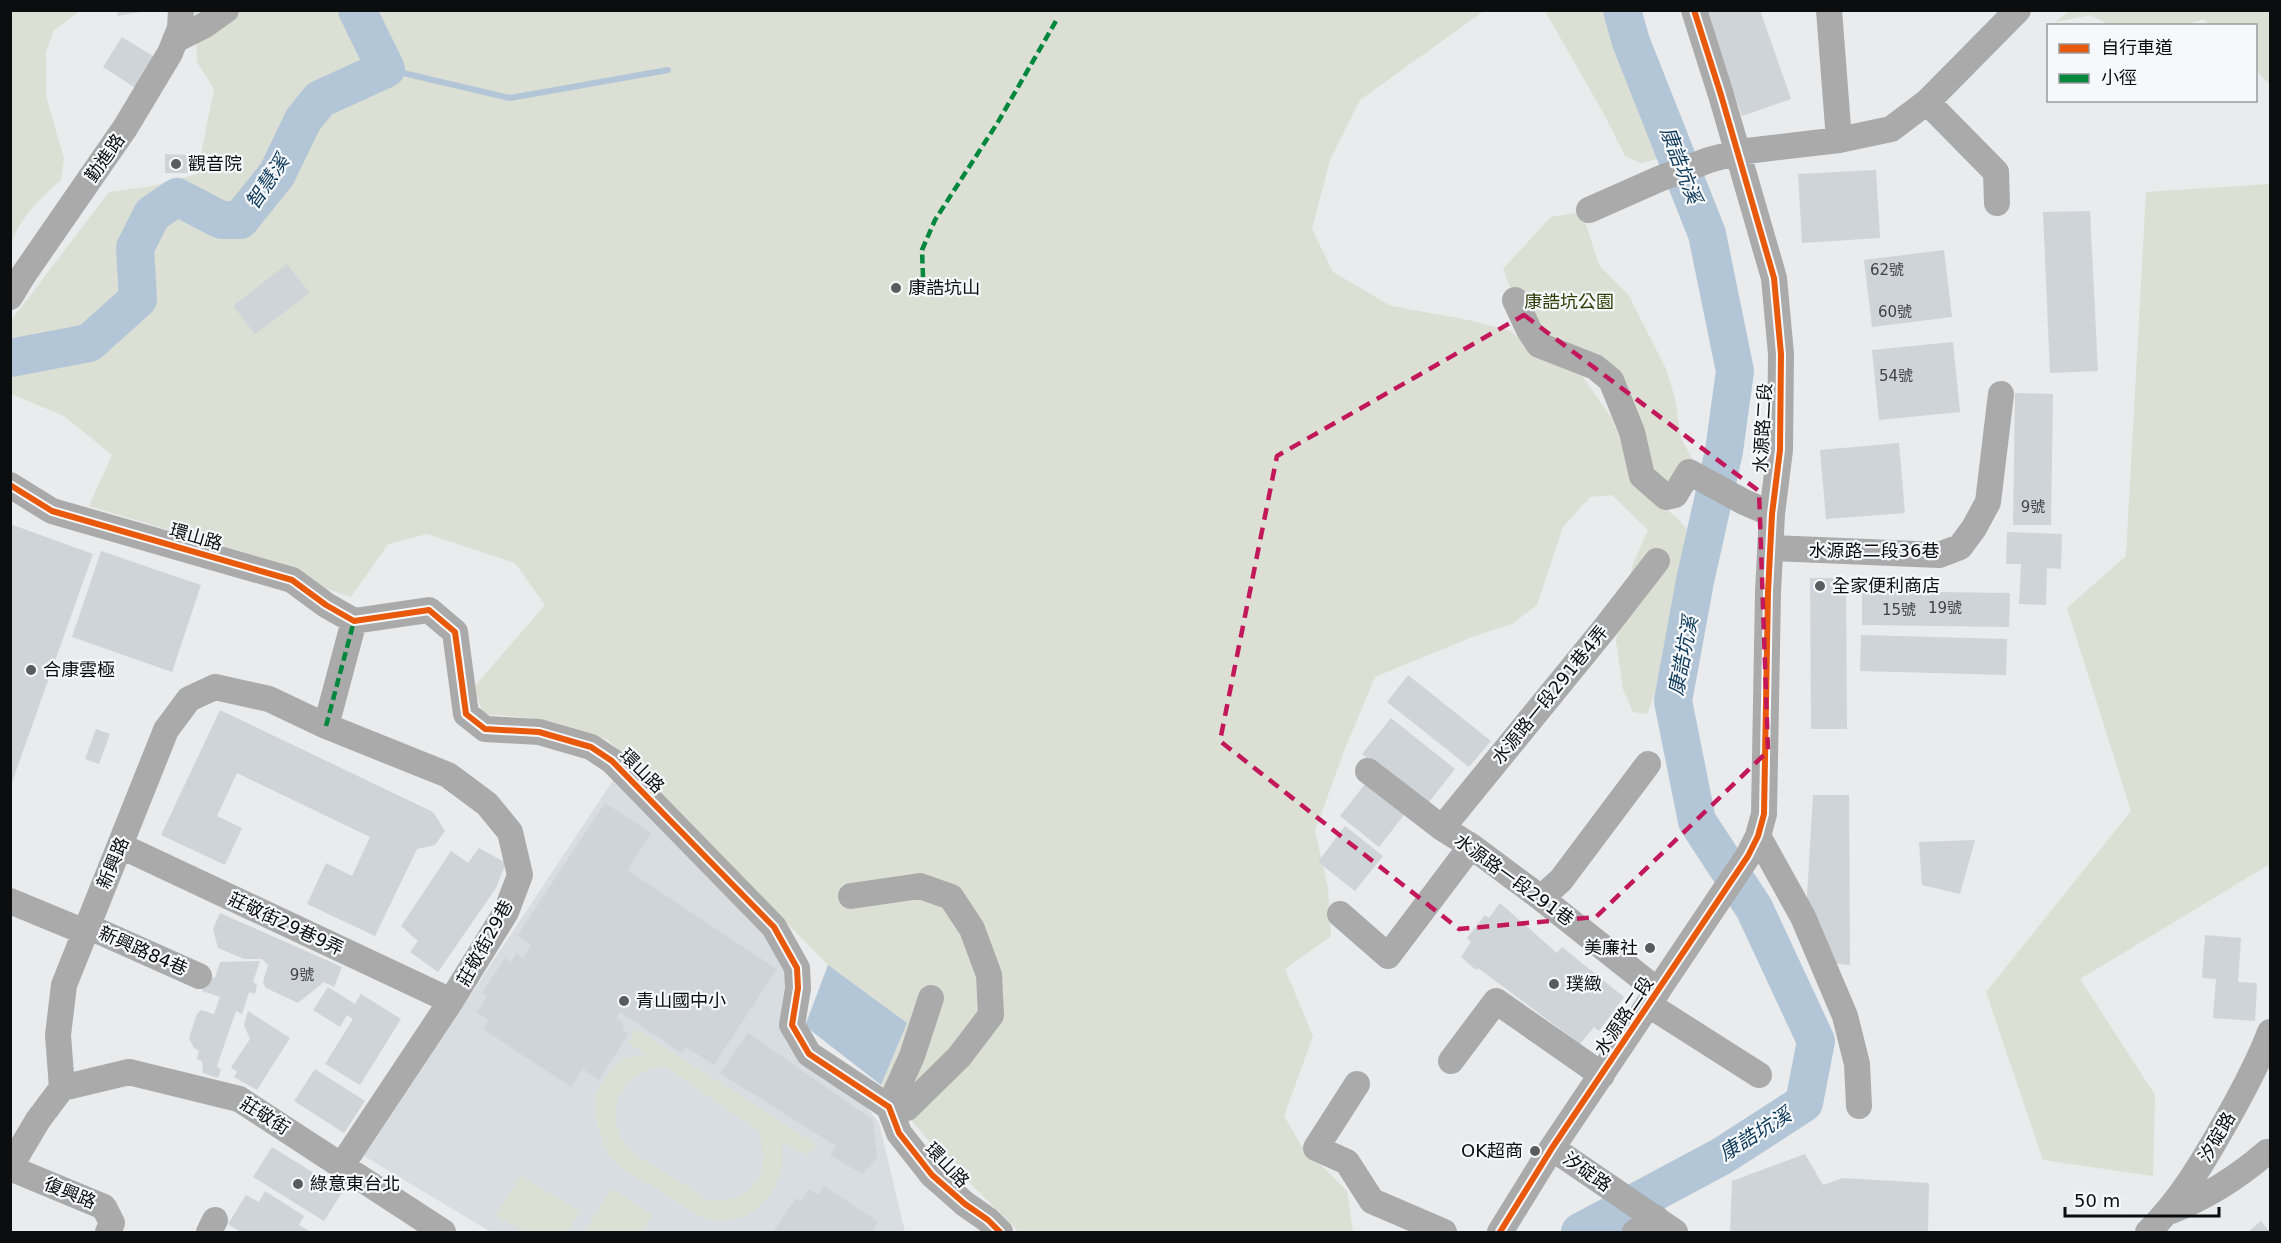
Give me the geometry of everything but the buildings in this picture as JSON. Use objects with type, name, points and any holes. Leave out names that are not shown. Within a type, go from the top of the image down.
[{"type":"street","name":"勤進路","points":[[10,297],[126,128],[170,52],[180,28],[181,10]]},
{"type":"street","points":[[175,40],[205,25],[226,10]]},
{"type":"street","name":"水源路二段","points":[[1500,1233],[1552,1148],[1720,900],[1753,846],[1764,814],[1770,548],[1780,450],[1781,354],[1774,278],[1694,10]]},
{"type":"street","points":[[1829,10],[1839,140]]},
{"type":"street","points":[[1589,210],[1659,179],[1709,160],[1738,152],[1839,140],[1891,129],[1927,102],[2018,10]]},
{"type":"street","points":[[1927,102],[1996,172],[1996,203]]},
{"type":"street","points":[[1515,300],[1539,345],[1595,367],[1611,380],[1632,432],[1642,476],[1666,497],[1675,495],[1689,472],[1744,502],[1772,514]]},
{"type":"street","name":"水源路二段36巷","points":[[1770,548],[1939,555],[1960,547],[1974,528],[1988,502],[2001,394]]},
{"type":"street","name":"環山路","points":[[10,485],[52,511],[292,580],[326,605],[354,621],[429,610],[455,632],[466,714],[484,729],[539,732],[591,747],[612,761],[774,927],[797,968],[798,988],[792,1025],[809,1053],[889,1107],[899,1133],[932,1175],[965,1204],[988,1220],[1000,1233]]},
{"type":"street","name":"水源路一段291巷4弄","points":[[1442,828],[1657,561]]},
{"type":"street","points":[[326,726],[354,621]]},
{"type":"street","name":"新興路","points":[[62,1088],[58,1035],[64,985],[166,730],[189,699],[215,687],[269,699],[326,726]]},
{"type":"street","name":"莊敬街29巷","points":[[326,726],[448,775],[487,804],[510,832],[520,875],[506,912],[451,1001],[342,1165]]},
{"type":"street","points":[[1541,897],[1561,880],[1648,764]]},
{"type":"street","name":"水源路一段291巷","points":[[1368,771],[1442,828],[1471,846],[1541,897],[1653,998],[1759,1075]]},
{"type":"street","name":"莊敬街29巷9弄","points":[[121,846],[451,1001]]},
{"type":"street","points":[[1340,914],[1388,956],[1471,846]]},
{"type":"street","points":[[1753,846],[1803,917],[1845,1016],[1857,1064],[1859,1106]]},
{"type":"street","points":[[851,896],[920,886],[951,897],[972,929],[989,975],[991,1015],[966,1048],[907,1108],[889,1107],[912,1056],[930,998]]},
{"type":"street","name":"新興路84巷","points":[[10,900],[199,976]]},
{"type":"street","points":[[1451,1061],[1496,1001],[1602,1075]]},
{"type":"street","name":"汐碇路","points":[[2148,1233],[2169,1212],[2205,1158],[2264,1060],[2271,1032]]},
{"type":"street","name":"莊敬街","points":[[62,1088],[129,1072],[239,1099],[443,1232]]},
{"type":"street","points":[[1357,1084],[1316,1148],[1347,1162],[1372,1201],[1444,1233]]},
{"type":"street","points":[[10,1168],[38,1120],[62,1088]]},
{"type":"street","name":"汐碇路","points":[[1552,1148],[1621,1196],[1654,1224]]},
{"type":"street","points":[[2169,1212],[2199,1200],[2247,1170],[2267,1152],[2271,1152]]},
{"type":"street","name":"復興路","points":[[10,1168],[104,1207],[112,1223],[108,1233]]},
{"type":"highlighted area","points":[[1524,315],[1759,491],[1768,751],[1596,917],[1459,929],[1220,741],[1277,456]]},
{"type":"shaded area","name":"青山國中小","points":[[614,779],[764,933],[784,968],[780,1024],[785,1040],[799,1062],[861,1100],[879,1123],[905,1232],[491,1232],[364,1156]]},
{"type":"green space","points":[[11,10],[80,11],[54,30],[46,52],[46,96],[64,159],[61,180],[38,201],[24,219],[11,247]]},
{"type":"green space","points":[[195,11],[1484,11],[1360,100],[1330,160],[1312,229],[1333,272],[1391,306],[1469,320],[1511,331],[1536,356],[1583,377],[1611,417],[1641,488],[1678,519],[1688,531],[1664,670],[1647,714],[1633,712],[1623,689],[1616,641],[1633,564],[1648,530],[1612,495],[1590,497],[1563,527],[1537,605],[1512,624],[1472,637],[1375,677],[1344,751],[1315,831],[1328,888],[1331,936],[1285,969],[1313,1036],[1284,1116],[1301,1145],[1347,1191],[1353,1232],[1019,1232],[934,1147],[881,1085],[907,1023],[828,965],[608,740],[531,718],[483,714],[474,687],[545,605],[515,563],[427,534],[388,544],[351,597],[325,588],[286,565],[89,506],[112,455],[64,416],[11,394],[10,322],[109,192],[153,186],[197,174],[214,89],[197,62]]},
{"type":"green space","points":[[1545,11],[1608,11],[1654,135],[1658,159],[1641,163],[1625,156],[1605,116]]},
{"type":"green space","points":[[2069,11],[2270,11],[2270,85],[2257,71],[2257,24],[2209,24],[2203,19],[2190,24],[2107,24],[2091,15],[2055,22]]},
{"type":"green space","points":[[2270,184],[2270,864],[2080,979],[2155,1095],[2153,1176],[2043,1160],[1986,992],[2131,811],[2067,608],[2126,556],[2146,192]]},
{"type":"green space","name":"康誥坑公園","points":[[1582,212],[1599,265],[1629,296],[1666,369],[1675,398],[1681,438],[1695,464],[1665,489],[1644,472],[1608,370],[1539,345],[1515,300],[1503,269],[1551,217]]},
{"type":"green space","points":[[636,1029],[816,1144],[808,1156],[782,1143],[783,1159],[780,1175],[768,1197],[751,1213],[740,1218],[717,1221],[692,1212],[619,1165],[610,1156],[602,1139],[596,1119],[596,1093],[608,1074],[621,1060],[647,1055],[628,1043]],"holes":[[[659,1067],[667,1068],[758,1130],[763,1151],[762,1170],[754,1185],[746,1192],[726,1200],[706,1199],[633,1153],[623,1140],[617,1127],[615,1114],[617,1101],[623,1090],[631,1080],[644,1072]]]},
{"type":"green space","points":[[520,1176],[580,1211],[568,1232],[525,1232],[496,1216]]},
{"type":"green space","points":[[612,1189],[653,1215],[642,1232],[584,1232]]},
{"type":"water","points":[[828,965],[907,1023],[881,1085],[805,1026]]},
{"type":"waterway","name":"智慧溪","points":[[10,358],[89,343],[138,299],[135,248],[152,214],[177,197],[221,220],[240,220],[277,174],[303,120],[320,99],[386,69],[357,10]]},
{"type":"waterway","name":"康誥坑溪","points":[[1580,1232],[1722,1156],[1804,1103],[1816,1041],[1754,908],[1697,821],[1673,701],[1695,581],[1724,451],[1735,371],[1707,234],[1631,42],[1622,10]]},
{"type":"waterway","points":[[386,69],[510,98],[668,70]]},
{"type":"marked path","points":[[923,277],[922,250],[935,220],[998,122],[1056,21]]},
{"type":"marked path","points":[[326,726],[354,621]]},
{"type":"cycle path","points":[[1500,1232],[1552,1148],[1748,856],[1758,836],[1764,814],[1768,592],[1772,514],[1780,450],[1781,354],[1774,278],[1694,10]]},
{"type":"cycle path","points":[[10,485],[52,511],[292,580],[326,605],[354,621],[429,610],[455,632],[466,714],[485,729],[539,732],[591,747],[612,761],[774,927],[797,968],[798,988],[792,1025],[809,1054],[889,1107],[899,1133],[932,1175],[1000,1232]]},
{"type":"place","name":"觀音院","points":[[176,164]]},
{"type":"place","name":"康誥坑山","points":[[896,288]]},
{"type":"place","name":"全家便利商店","points":[[1820,586]]},
{"type":"place","name":"合康雲極","points":[[31,670]]},
{"type":"place","name":"美廉社","points":[[1650,948]]},
{"type":"place","name":"璞緻","points":[[1554,984]]},
{"type":"place","name":"青山國中小","points":[[624,1001]]},
{"type":"place","name":"OK超商","points":[[1535,1151]]},
{"type":"place","name":"綠意東台北","points":[[298,1184]]}]
